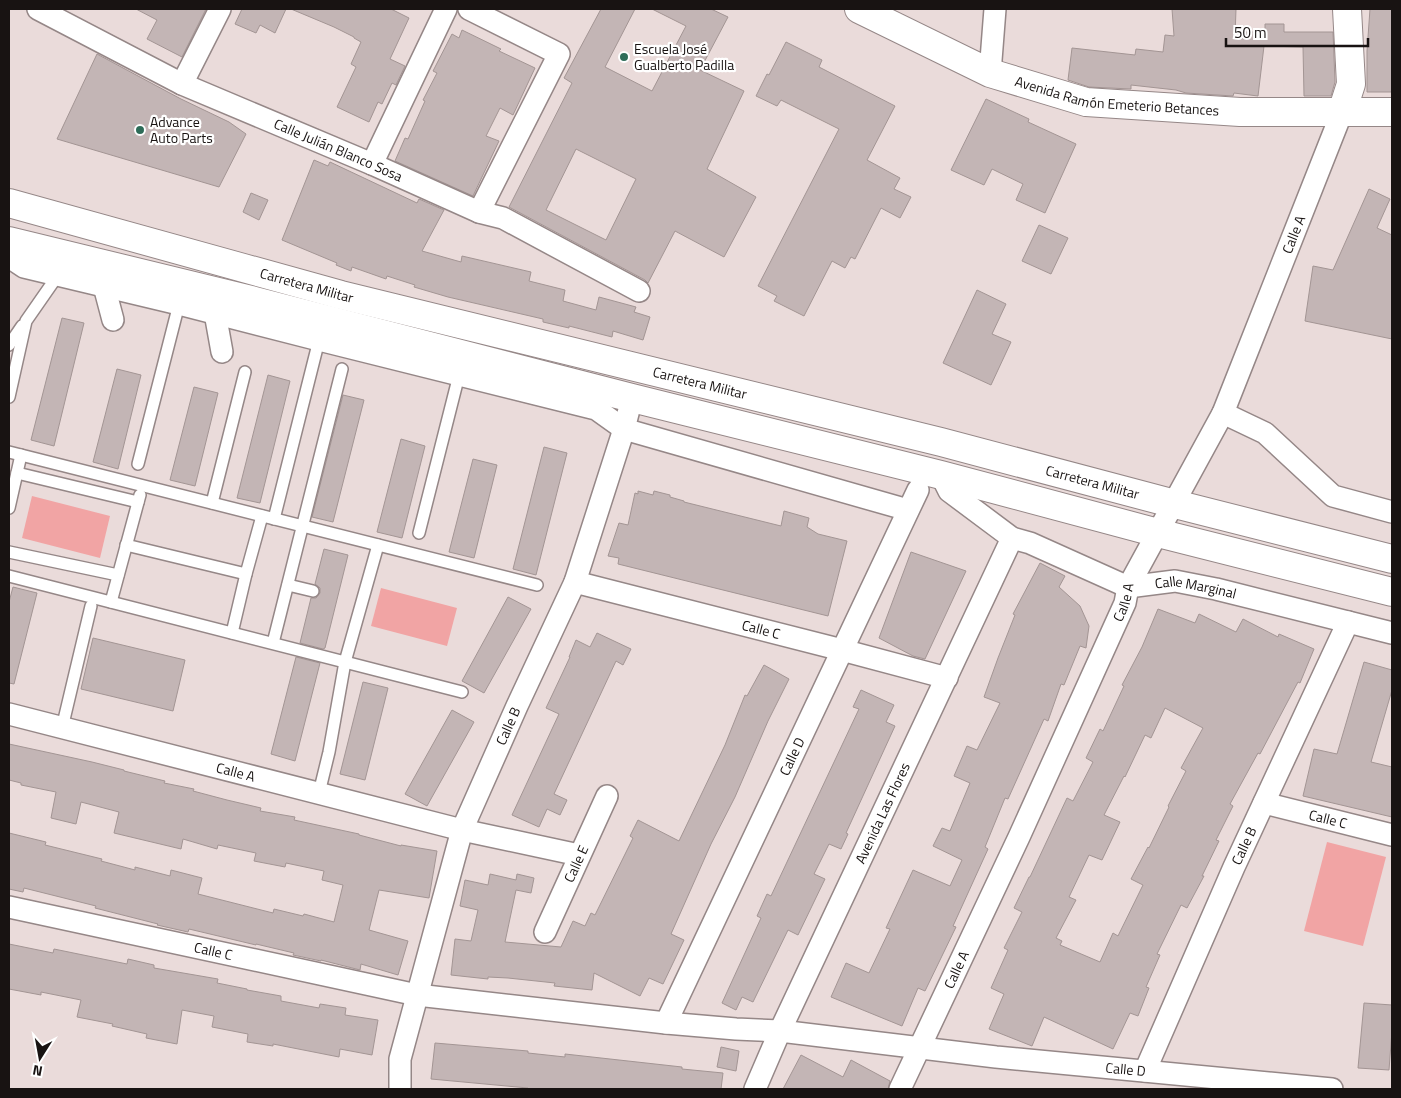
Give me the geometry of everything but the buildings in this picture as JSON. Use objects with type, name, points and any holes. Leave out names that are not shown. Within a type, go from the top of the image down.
[{"type":"main road","name":"Avenida Ramón Emeterio Betances","points":[[859,9],[990,73],[1086,102],[1240,112],[1392,112]]},
{"type":"main road","points":[[1342,112],[1352,84],[1347,9]]},
{"type":"main road","name":"Carretera Militar","points":[[9,202],[340,295],[941,442],[1174,504],[1392,559]]},
{"type":"main road","name":"Carretera Militar","points":[[9,241],[255,301],[941,475],[1158,533],[1392,592]]},
{"type":"street","name":"Calle Julián Blanco Sosa","points":[[38,9],[182,84],[372,164],[479,212],[503,218],[639,291]]},
{"type":"street","points":[[182,84],[220,9]]},
{"type":"street","points":[[372,164],[446,9]]},
{"type":"street","points":[[469,9],[559,54],[479,212]]},
{"type":"street","points":[[990,73],[995,9]]},
{"type":"street","name":"Calle A","points":[[900,1089],[1019,837],[1125,603],[1128,587],[1223,413],[1342,112]]},
{"type":"street","points":[[9,257],[24,267],[596,409],[624,429],[908,510]]},
{"type":"street","points":[[104,286],[113,320]]},
{"type":"street","points":[[215,313],[222,352]]},
{"type":"street","name":"Calle B","points":[[400,1089],[400,1059],[462,830],[575,582],[624,429],[632,398]]},
{"type":"street","points":[[1223,413],[1265,433],[1333,496],[1392,512]]},
{"type":"street","points":[[941,475],[949,491],[1012,538],[1030,543],[1128,587]]},
{"type":"street","name":"Calle D","points":[[918,490],[666,1023],[780,1031],[996,1057],[1332,1089]]},
{"type":"street","name":"Avenida Las Flores","points":[[755,1089],[780,1031],[1012,538]]},
{"type":"street","name":"Calle Marginal","points":[[1128,587],[1175,581],[1216,589],[1392,633]]},
{"type":"street","name":"Calle C","points":[[575,582],[946,678]]},
{"type":"street","name":"Calle B","points":[[1145,1071],[1234,866],[1348,622]]},
{"type":"street","name":"Calle A","points":[[9,714],[462,830],[579,855]]},
{"type":"street","name":"Calle E","points":[[545,932],[607,796]]},
{"type":"street","name":"Calle C","points":[[1264,804],[1392,835]]},
{"type":"street","name":"Calle C","points":[[9,907],[417,995],[666,1023]]},
{"type":"lane","points":[[9,345],[58,275]]},
{"type":"lane","points":[[138,464],[179,304]]},
{"type":"lane","points":[[9,398],[26,321]]},
{"type":"lane","points":[[274,519],[319,340]]},
{"type":"lane","points":[[273,643],[342,369]]},
{"type":"lane","points":[[212,503],[245,372]]},
{"type":"lane","points":[[419,533],[459,375]]},
{"type":"lane","points":[[9,452],[536,585]]},
{"type":"lane","points":[[9,508],[21,455]]},
{"type":"lane","points":[[17,474],[138,502]]},
{"type":"lane","points":[[111,602],[142,486]]},
{"type":"lane","points":[[232,632],[262,516]]},
{"type":"lane","points":[[126,545],[246,574]]},
{"type":"lane","points":[[319,793],[329,752],[345,662],[378,545]]},
{"type":"lane","points":[[9,552],[118,575]]},
{"type":"lane","points":[[9,576],[462,692]]},
{"type":"lane","points":[[288,585],[313,591]]},
{"type":"lane","points":[[62,728],[91,606]]},
{"type":"shaded area","points":[[32,496],[110,516],[100,558],[22,538]]},
{"type":"shaded area","points":[[381,588],[457,608],[447,646],[371,626]]},
{"type":"shaded area","points":[[1327,842],[1386,857],[1363,946],[1304,931]]},
{"type":"place","name":"Escuela José Gualberto Padilla","points":[[624,57]]},
{"type":"place","name":"Advance Auto Parts","points":[[140,130]]}]
